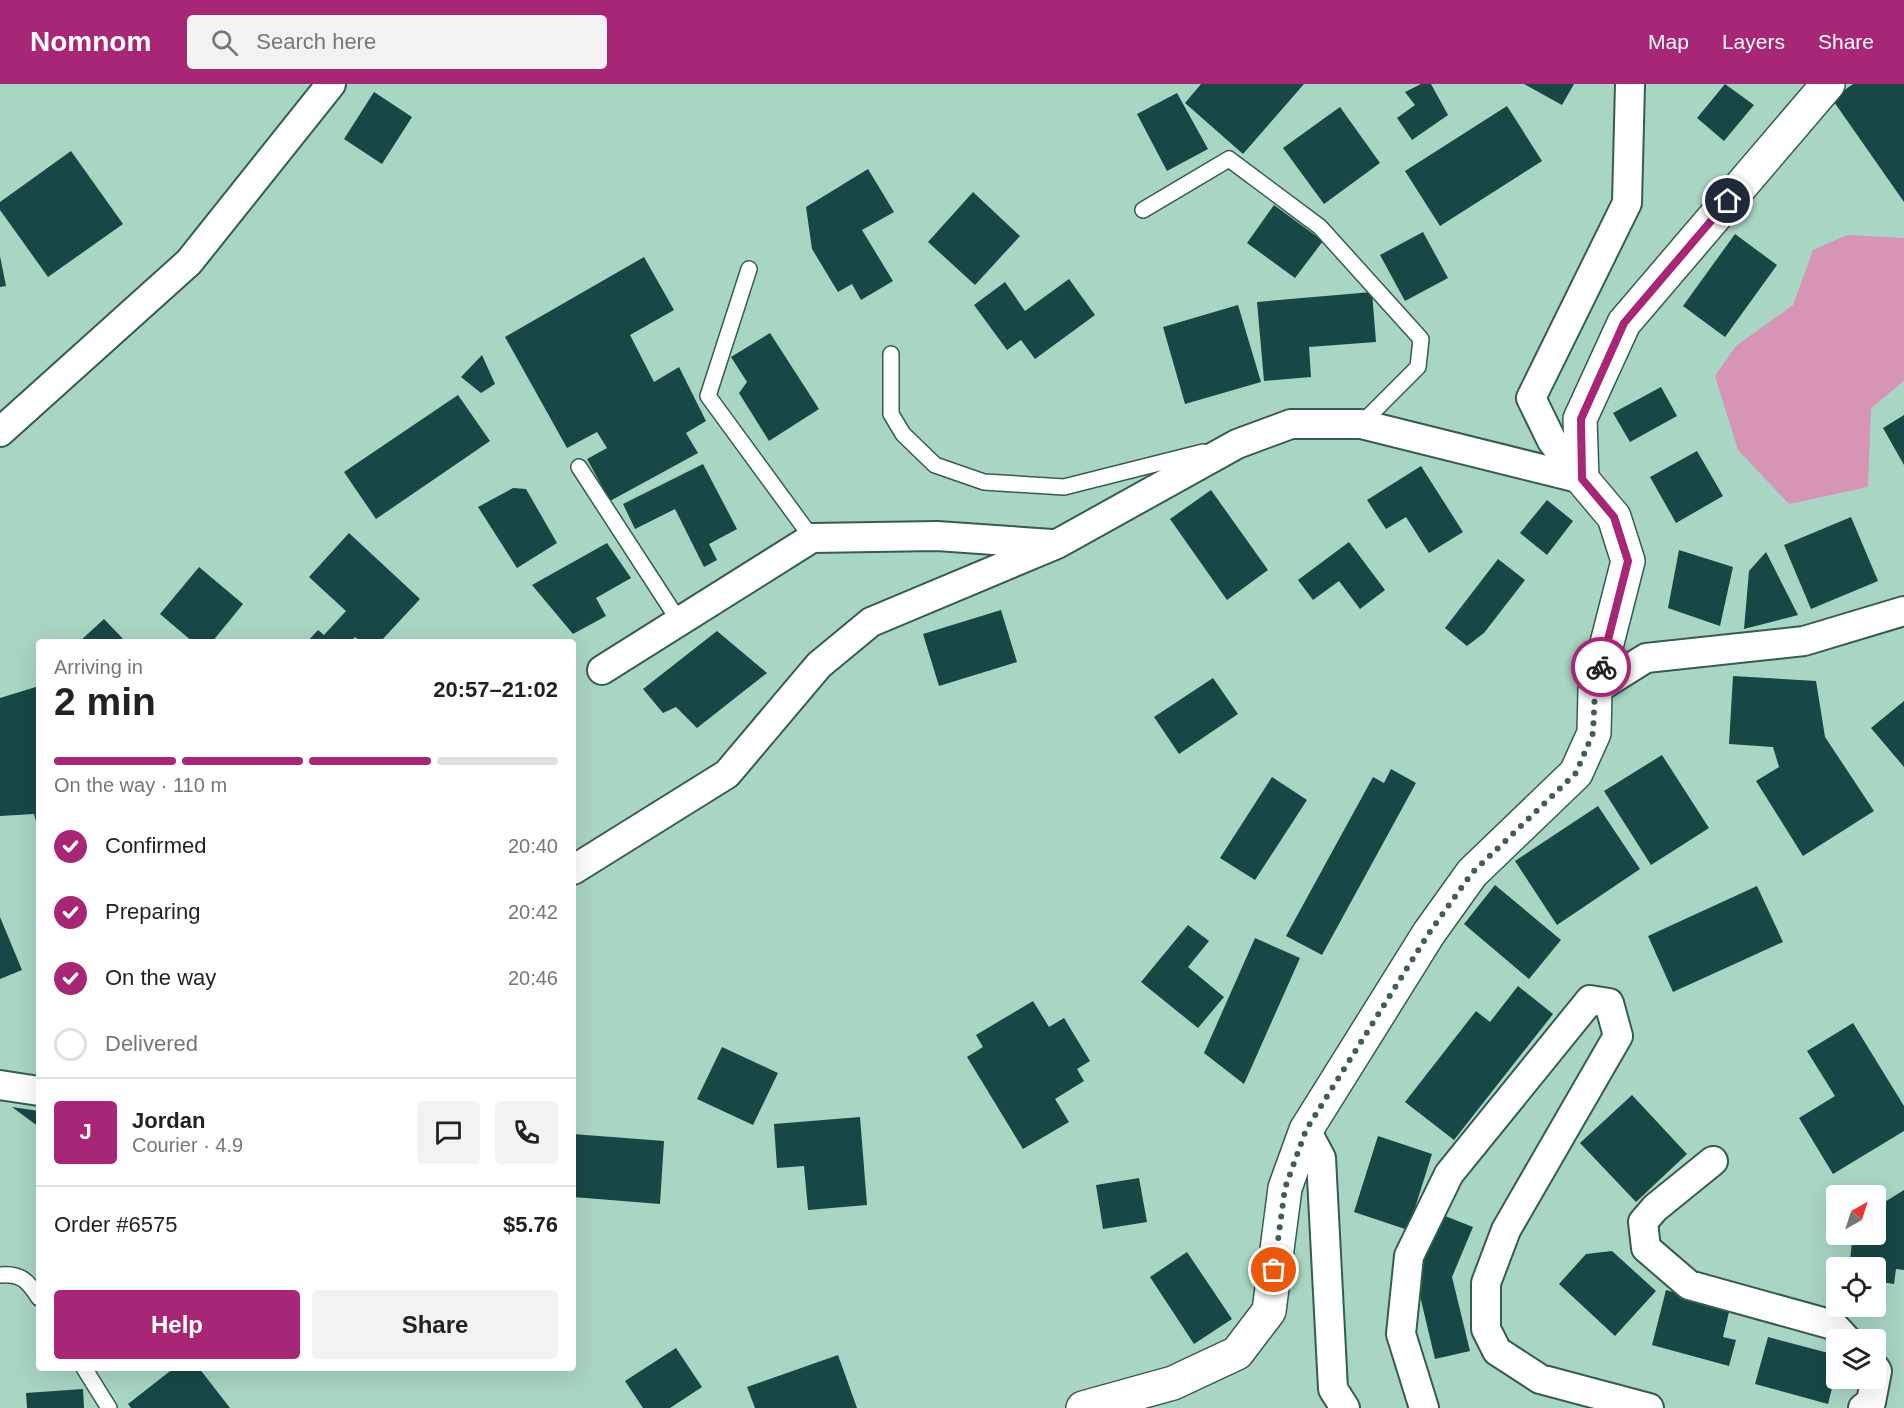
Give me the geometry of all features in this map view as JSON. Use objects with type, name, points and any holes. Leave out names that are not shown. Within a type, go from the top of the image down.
[{"type":"street","points":[[0,432],[189,262],[331,84]]},
{"type":"street","points":[[1083,1408],[1173,1383],[1237,1353],[1269,1311],[1285,1188],[1306,1130],[1429,933],[1472,873],[1576,773],[1593,733],[1595,690],[1628,561],[1614,517],[1552,441],[1532,398],[1627,203],[1630,84]]},
{"type":"street","points":[[1582,479],[1581,419],[1624,323],[1828,84]]},
{"type":"street","points":[[576,866],[727,774],[819,665],[871,622],[1057,544],[1237,444],[1291,424],[1361,424],[1582,479]]},
{"type":"street","points":[[602,670],[812,538],[937,536],[1057,544]]},
{"type":"street","points":[[1595,690],[1646,658],[1804,641],[1904,611]]},
{"type":"street","points":[[1424,1408],[1401,1334],[1409,1256],[1449,1174],[1590,1000],[1609,1004],[1618,1036],[1506,1230],[1486,1283],[1486,1329],[1497,1351],[1540,1379],[1649,1408]]},
{"type":"street","points":[[0,1085],[36,1090]]},
{"type":"street","points":[[1306,1130],[1321,1158],[1333,1389],[1345,1408]]},
{"type":"street","points":[[1713,1161],[1655,1208],[1643,1222],[1646,1248],[1689,1285],[1833,1325],[1837,1329]]},
{"type":"street","points":[[1863,1408],[1871,1402],[1874,1389]]},
{"type":"lane","points":[[1143,210],[1229,159],[1320,227],[1421,339],[1418,368],[1361,424]]},
{"type":"lane","points":[[749,269],[708,396],[812,538]]},
{"type":"lane","points":[[891,354],[891,414],[903,434],[935,465],[984,482],[1064,487],[1237,444]]},
{"type":"lane","points":[[579,467],[679,621]]},
{"type":"lane","points":[[0,1275],[13,1273],[28,1281],[36,1293]]},
{"type":"lane","points":[[86,1371],[109,1408]]},
{"type":"shaded area","points":[[1847,235],[1904,238],[1904,381],[1871,408],[1868,487],[1789,504],[1738,450],[1715,376],[1736,346],[1793,305],[1813,250]]},
{"type":"building","points":[[1201,84],[1304,84],[1243,154],[1185,103]]},
{"type":"building","points":[[1421,84],[1431,84],[1448,115],[1412,140],[1397,118],[1415,105],[1405,92]]},
{"type":"building","points":[[1524,84],[1574,84],[1562,105]]},
{"type":"building","points":[[1725,84],[1754,105],[1724,141],[1697,118]]},
{"type":"building","points":[[1853,84],[1904,84],[1904,202],[1832,99]]},
{"type":"building","points":[[374,92],[412,117],[382,164],[344,139]]},
{"type":"building","points":[[1177,93],[1208,149],[1167,171],[1137,114]]},
{"type":"building","points":[[1507,106],[1542,161],[1440,226],[1405,171]]},
{"type":"building","points":[[1340,107],[1380,163],[1324,204],[1283,148]]},
{"type":"building","points":[[71,151],[123,224],[48,277],[0,210],[0,202]]},
{"type":"building","points":[[868,169],[894,212],[862,230],[893,281],[861,300],[852,284],[838,292],[812,249],[806,207]]},
{"type":"building","points":[[973,192],[1020,236],[975,285],[928,242]]},
{"type":"building","points":[[1274,205],[1323,241],[1295,278],[1247,243]]},
{"type":"building","points":[[1423,232],[1448,278],[1405,301],[1380,255]]},
{"type":"building","points":[[1735,234],[1777,265],[1725,337],[1683,306]]},
{"type":"building","points":[[0,256],[6,286],[0,287]]},
{"type":"building","points":[[644,257],[674,310],[630,335],[654,382],[679,367],[706,421],[686,433],[698,453],[610,501],[587,459],[607,448],[597,432],[567,448],[505,337]]},
{"type":"building","points":[[1069,279],[1095,315],[1035,359],[1021,340],[1007,350],[974,305],[1005,282],[1025,311]]},
{"type":"building","points":[[1372,292],[1376,342],[1309,347],[1311,377],[1264,381],[1257,302]]},
{"type":"building","points":[[1238,305],[1261,382],[1185,404],[1163,327]]},
{"type":"building","points":[[770,333],[819,409],[769,441],[739,393],[747,382],[731,357]]},
{"type":"building","points":[[482,355],[495,384],[481,393],[461,377]]},
{"type":"building","points":[[1661,387],[1677,416],[1630,442],[1613,413]]},
{"type":"building","points":[[458,395],[490,441],[376,519],[344,472]]},
{"type":"building","points":[[1904,415],[1904,465],[1883,428]]},
{"type":"building","points":[[1697,451],[1723,496],[1676,523],[1650,477]]},
{"type":"building","points":[[703,464],[737,529],[709,544],[717,560],[704,567],[675,509],[635,529],[623,504]]},
{"type":"building","points":[[1421,466],[1463,532],[1429,553],[1406,517],[1386,529],[1367,500]]},
{"type":"building","points":[[513,488],[526,489],[557,543],[517,568],[478,507]]},
{"type":"building","points":[[1211,490],[1268,570],[1227,600],[1170,519]]},
{"type":"building","points":[[1547,500],[1573,521],[1547,555],[1520,533]]},
{"type":"building","points":[[1851,517],[1878,581],[1811,609],[1784,545]]},
{"type":"building","points":[[349,533],[420,599],[383,639],[357,639],[355,637],[353,639],[310,639],[318,630],[324,635],[346,611],[309,577]]},
{"type":"building","points":[[1349,542],[1385,590],[1360,609],[1339,581],[1313,600],[1298,580]]},
{"type":"building","points":[[607,543],[631,578],[596,598],[606,616],[573,634],[532,585]]},
{"type":"building","points":[[1679,550],[1733,567],[1720,626],[1668,608]]},
{"type":"building","points":[[1766,552],[1798,615],[1744,629],[1749,571]]},
{"type":"building","points":[[1498,559],[1525,580],[1484,633],[1467,646],[1445,628]]},
{"type":"building","points":[[199,567],[243,604],[214,639],[189,639],[160,614]]},
{"type":"building","points":[[1001,610],[1017,662],[939,686],[923,634]]},
{"type":"building","points":[[104,619],[123,639],[82,639]]},
{"type":"building","points":[[717,631],[767,673],[697,728],[676,707],[663,713],[643,689]]},
{"type":"building","points":[[1733,676],[1816,681],[1825,737],[1874,811],[1803,856],[1756,781],[1779,767],[1773,747],[1729,744]]},
{"type":"building","points":[[1213,678],[1238,714],[1179,754],[1154,717]]},
{"type":"building","points":[[36,687],[36,821],[34,814],[0,816],[0,698]]},
{"type":"building","points":[[1904,701],[1904,767],[1871,728]]},
{"type":"building","points":[[1662,755],[1709,828],[1651,865],[1604,791]]},
{"type":"building","points":[[1391,769],[1416,783],[1322,955],[1286,936],[1373,777],[1384,783]]},
{"type":"building","points":[[1272,777],[1307,800],[1255,880],[1220,858]]},
{"type":"building","points":[[1598,806],[1640,869],[1557,925],[1515,861]]},
{"type":"building","points":[[1495,885],[1561,940],[1529,979],[1464,924]]},
{"type":"building","points":[[1757,886],[1783,942],[1673,992],[1648,936]]},
{"type":"building","points":[[0,917],[22,970],[0,979]]},
{"type":"building","points":[[1188,925],[1209,941],[1188,967],[1224,997],[1198,1028],[1141,982]]},
{"type":"building","points":[[1255,938],[1300,958],[1244,1084],[1204,1053]]},
{"type":"building","points":[[1518,986],[1553,1014],[1454,1140],[1405,1102],[1476,1011],[1490,1022]]},
{"type":"building","points":[[1033,1001],[1049,1027],[1064,1018],[1090,1061],[1077,1069],[1084,1081],[1055,1099],[1069,1122],[1023,1149],[967,1057],[983,1047],[976,1035]]},
{"type":"building","points":[[1853,1023],[1904,1106],[1904,1131],[1833,1174],[1799,1118],[1835,1096],[1807,1051]]},
{"type":"building","points":[[722,1047],[778,1073],[753,1125],[697,1099]]},
{"type":"building","points":[[1632,1095],[1687,1154],[1636,1202],[1580,1143]]},
{"type":"building","points":[[12,1107],[36,1111],[36,1125]]},
{"type":"building","points":[[860,1117],[867,1205],[808,1210],[804,1166],[777,1168],[774,1124]]},
{"type":"building","points":[[576,1134],[664,1141],[660,1204],[576,1197]]},
{"type":"building","points":[[1378,1136],[1432,1154],[1408,1230],[1354,1212]]},
{"type":"building","points":[[1139,1178],[1147,1222],[1103,1229],[1096,1185]]},
{"type":"building","points":[[1904,1190],[1904,1270],[1896,1269],[1894,1284],[1886,1283],[1886,1257],[1850,1257],[1852,1245],[1886,1245],[1886,1201]]},
{"type":"building","points":[[1440,1214],[1473,1227],[1452,1277],[1470,1351],[1435,1359],[1415,1275]]},
{"type":"building","points":[[1612,1251],[1656,1291],[1615,1336],[1559,1284],[1586,1254]]},
{"type":"building","points":[[1187,1252],[1232,1319],[1194,1344],[1150,1277]]},
{"type":"building","points":[[1666,1290],[1730,1308],[1723,1337],[1736,1340],[1729,1366],[1652,1345]]},
{"type":"building","points":[[1768,1337],[1826,1352],[1826,1389],[1832,1389],[1828,1404],[1755,1384]]},
{"type":"building","points":[[676,1348],[702,1387],[670,1408],[643,1408],[625,1381]]},
{"type":"building","points":[[838,1355],[857,1408],[755,1408],[747,1387]]},
{"type":"building","points":[[170,1371],[201,1371],[230,1408],[131,1408],[128,1404]]},
{"type":"building","points":[[83,1389],[84,1408],[27,1408],[26,1393]]},
{"type":"way so far","points":[[1274,1270],[1285,1188],[1306,1130],[1429,933],[1472,873],[1576,773],[1593,733],[1595,690],[1601,667]]},
{"type":"route","points":[[1601,667],[1628,561],[1614,517],[1582,479],[1581,419],[1624,323],[1728,201]]}]
